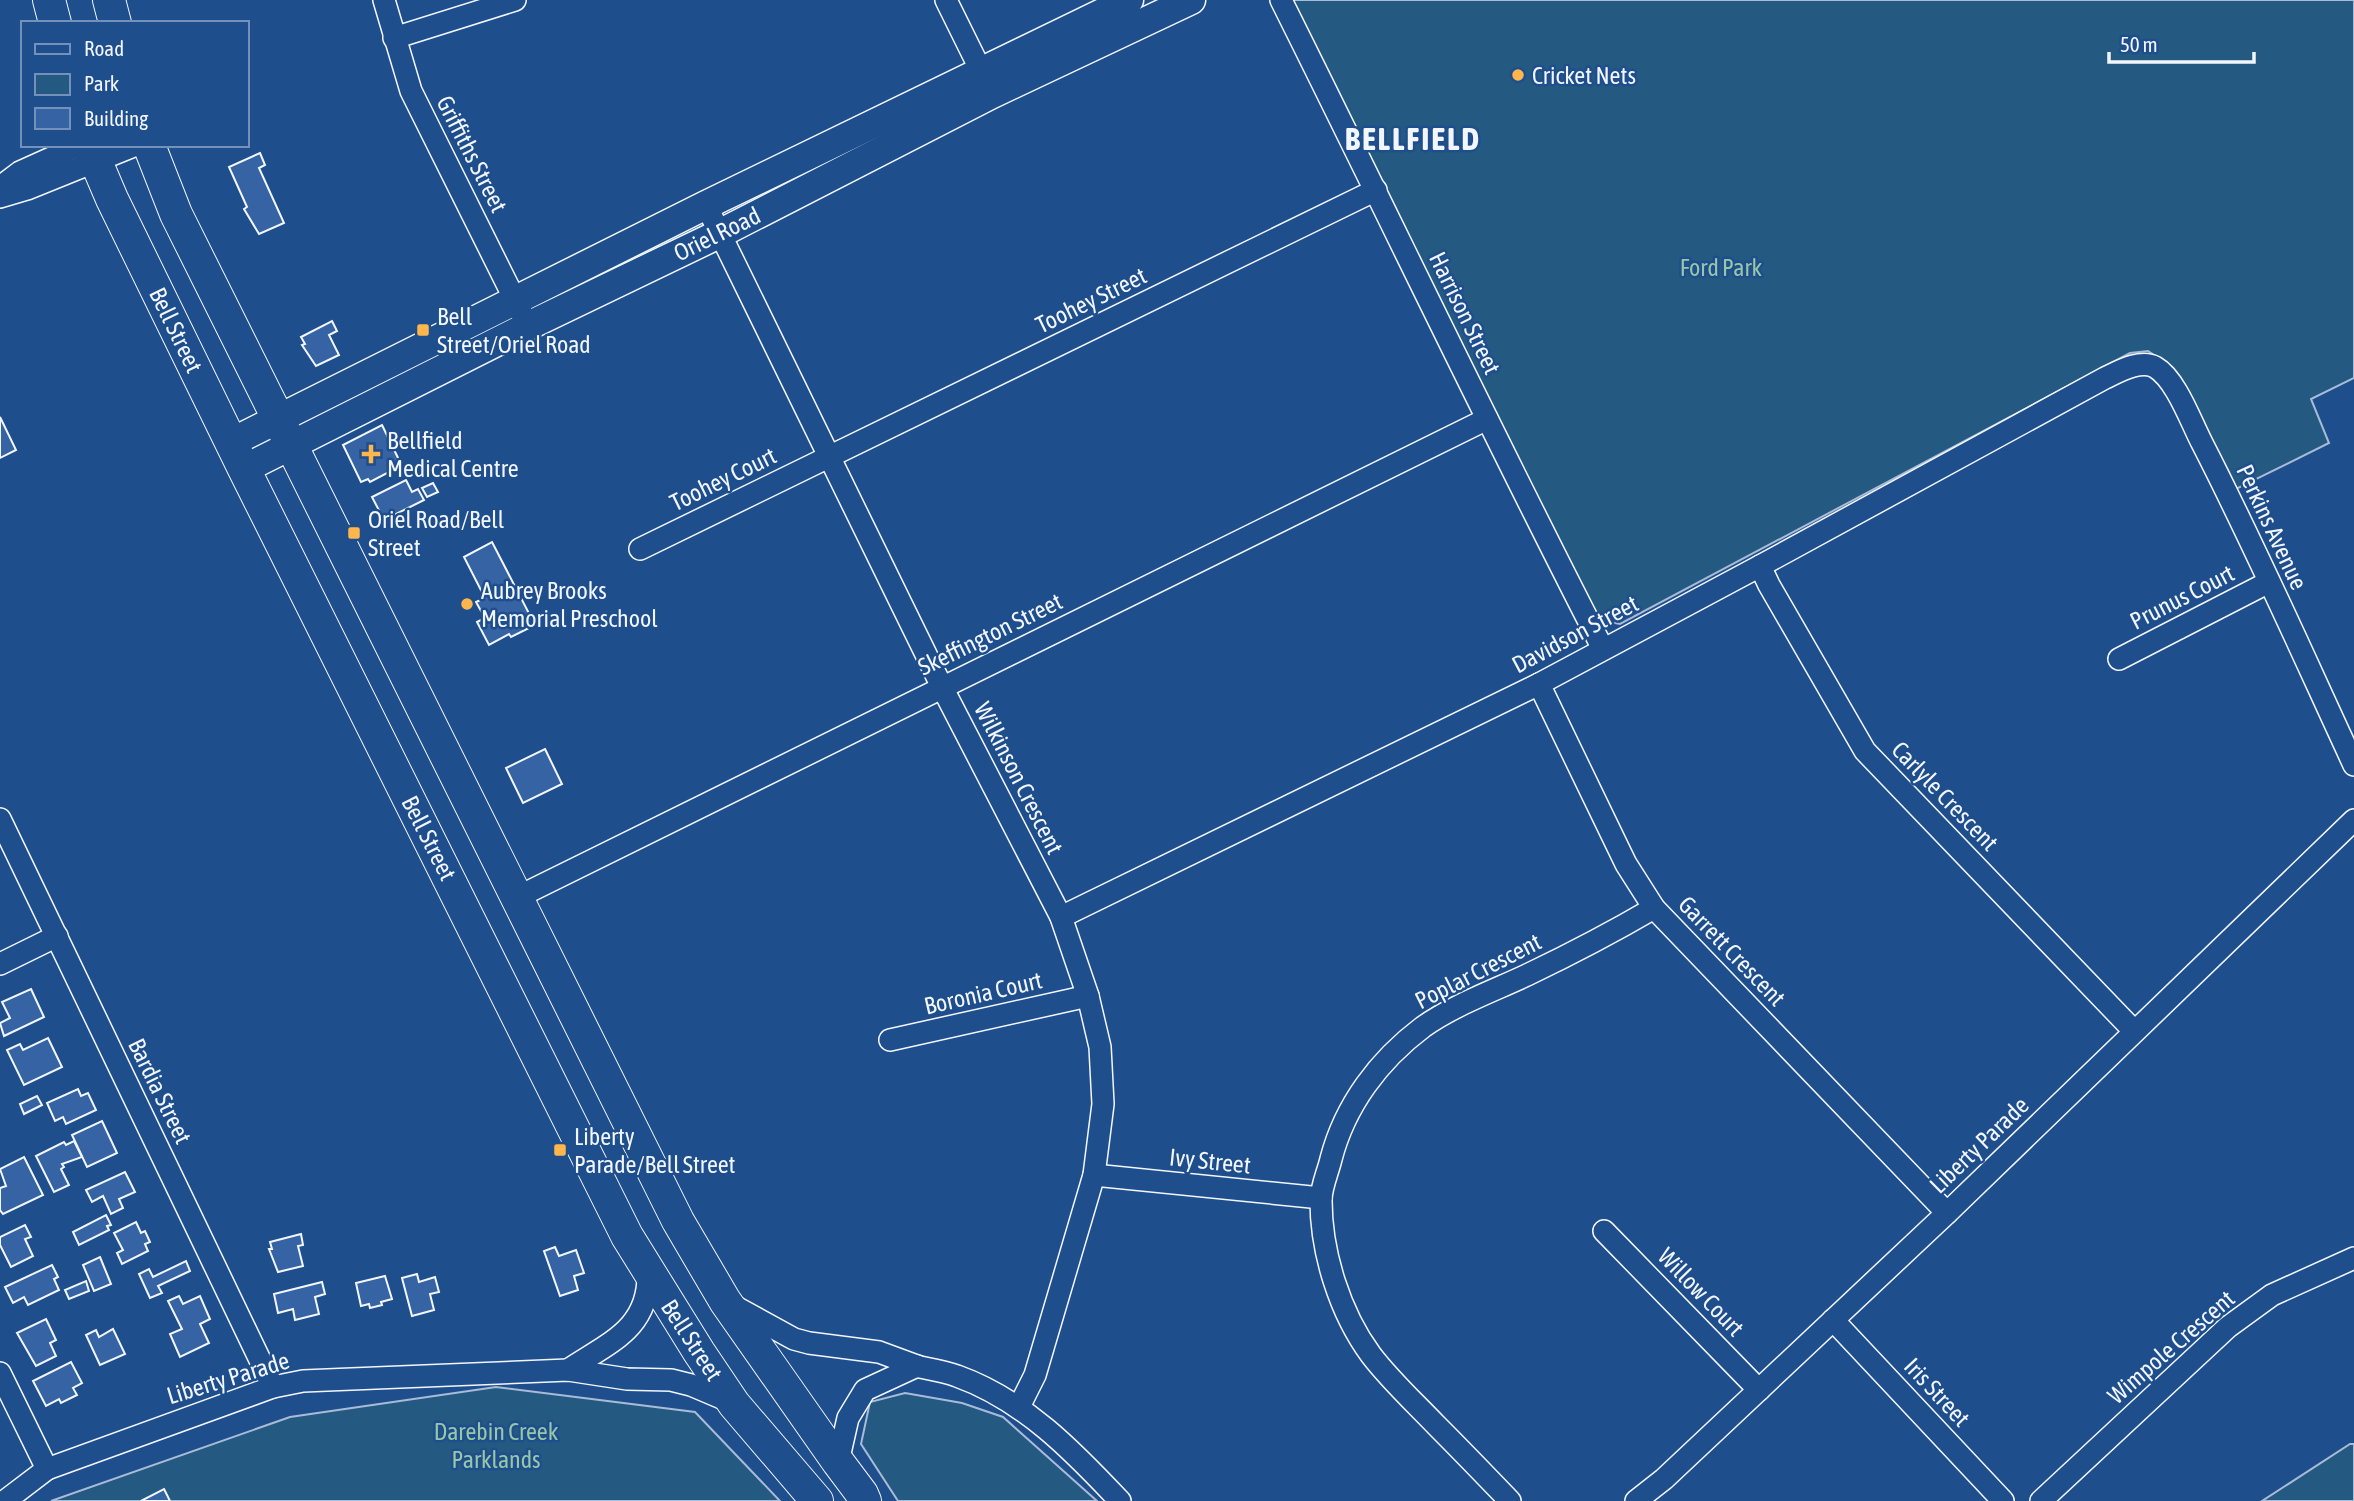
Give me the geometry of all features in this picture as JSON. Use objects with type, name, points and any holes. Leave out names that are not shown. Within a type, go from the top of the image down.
[{"type":"highway","points":[[49,0],[54,21]]},
{"type":"highway","points":[[109,0],[114,21]]},
{"type":"highway","name":"Bell Street","points":[[150,147],[176,214],[678,1221],[726,1301],[865,1501]]},
{"type":"highway","name":"Bell Street","points":[[88,150],[575,1132],[648,1272],[734,1404],[817,1501]]},
{"type":"highway","points":[[575,1132],[624,1112]]},
{"type":"main road","name":"Oriel Road","points":[[285,431],[528,326],[721,233],[987,84],[1129,0]]},
{"type":"main road","name":"Oriel Road","points":[[238,455],[515,300],[706,205],[1191,0]]},
{"type":"street","name":"Griffiths Street","points":[[384,0],[411,91],[528,326]]},
{"type":"street","points":[[394,38],[515,0]]},
{"type":"street","points":[[946,0],[987,84]]},
{"type":"street","name":"Harrison Street","points":[[1281,0],[1603,649]]},
{"type":"street","points":[[0,187],[20,172],[88,150],[117,147]]},
{"type":"street","points":[[0,197],[27,189],[88,150]]},
{"type":"street","name":"Toohey Street","points":[[829,457],[1376,190]]},
{"type":"street","name":"Wilkinson Crescent","points":[[706,205],[942,687],[1061,917],[1088,996],[1100,1046],[1102,1092],[1094,1175],[1035,1375],[1018,1407]]},
{"type":"street","name":"Perkins Avenue","points":[[2105,378],[2126,369],[2148,365],[2157,368],[2171,382],[2269,582],[2354,765]]},
{"type":"street","name":"Davidson Street","points":[[1061,917],[1539,684],[2105,378]]},
{"type":"street","name":"Skeffington Street","points":[[518,897],[1487,419]]},
{"type":"street","name":"Toohey Court","points":[[640,549],[829,457]]},
{"type":"street","name":"Carlyle Crescent","points":[[1760,566],[1865,751],[2134,1031]]},
{"type":"street","name":"Prunus Court","points":[[2119,659],[2269,582]]},
{"type":"street","name":"Garrett Crescent","points":[[1539,684],[1626,864],[1654,908],[1947,1213]]},
{"type":"street","name":"Bardia Street","points":[[0,819],[273,1387]]},
{"type":"street","name":"Liberty Parade","points":[[1636,1501],[1664,1479],[1947,1213],[2354,820]]},
{"type":"street","name":"Poplar Crescent","points":[[1510,1501],[1414,1402],[1365,1345],[1348,1315],[1333,1275],[1321,1198],[1339,1132],[1361,1091],[1389,1057],[1424,1027],[1448,1012],[1552,963],[1654,908]]},
{"type":"street","points":[[0,964],[57,936]]},
{"type":"street","name":"Boronia Court","points":[[890,1040],[1088,996]]},
{"type":"street","name":"Ivy Street","points":[[1094,1175],[1321,1198]]},
{"type":"street","name":"Willow Court","points":[[1604,1230],[1759,1390]]},
{"type":"street","name":"Wimpole Crescent","points":[[2041,1501],[2228,1327],[2272,1295],[2354,1258]]},
{"type":"street","name":"Liberty Parade","points":[[568,1370],[615,1341],[639,1315],[648,1288],[648,1272]]},
{"type":"street","points":[[726,1301],[794,1339],[879,1352],[915,1366],[957,1376],[1018,1407],[1052,1433],[1121,1501]]},
{"type":"street","name":"Iris Street","points":[[1833,1320],[2003,1501]]},
{"type":"street","points":[[838,1462],[848,1418],[865,1390],[915,1366]]},
{"type":"street","name":"Liberty Parade","points":[[5,1501],[47,1469],[273,1387],[303,1381],[568,1370],[627,1379],[671,1380],[691,1385],[734,1404]]},
{"type":"street","points":[[0,1373],[47,1469]]},
{"type":"green space","name":"Ford Park","points":[[1290,0],[2354,0],[2354,378],[2311,399],[2329,443],[2236,489],[2172,367],[2148,351],[2130,353],[1620,624],[1604,621],[1593,612]]},
{"type":"green space","name":"Darebin Creek Parklands","points":[[496,1387],[695,1412],[780,1501],[51,1501],[290,1417]]},
{"type":"green space","points":[[905,1393],[962,1403],[1003,1417],[1097,1501],[898,1501],[861,1444],[870,1402]]},
{"type":"green space","points":[[2350,1444],[2354,1444],[2354,1501],[2262,1501]]},
{"type":"building","points":[[260,153],[265,165],[259,168],[284,223],[259,234],[244,209],[247,207],[229,167]]},
{"type":"building","points":[[332,321],[337,331],[329,335],[339,355],[316,366],[302,345],[305,344],[301,337]]},
{"type":"building","points":[[0,417],[16,450],[0,458]]},
{"type":"building","points":[[382,425],[400,462],[392,467],[393,470],[370,482],[368,479],[361,482],[343,445]]},
{"type":"building","points":[[406,480],[412,492],[418,489],[424,500],[384,520],[372,497]]},
{"type":"building","points":[[433,483],[438,492],[427,497],[422,488]]},
{"type":"building","points":[[492,542],[535,625],[511,637],[509,634],[489,645],[477,622],[485,618],[476,602],[485,598],[464,557]]},
{"type":"building","points":[[545,749],[562,784],[523,803],[506,768]]},
{"type":"building","points":[[31,989],[44,1017],[4,1036],[0,1023],[10,1018],[2,1002]]},
{"type":"building","points":[[48,1038],[62,1067],[24,1085],[7,1050],[20,1044],[23,1050]]},
{"type":"building","points":[[78,1089],[81,1096],[88,1093],[96,1110],[66,1124],[63,1117],[55,1121],[47,1103]]},
{"type":"building","points":[[37,1096],[42,1105],[24,1114],[20,1104]]},
{"type":"building","points":[[102,1121],[117,1153],[87,1167],[72,1135]]},
{"type":"building","points":[[74,1141],[82,1157],[62,1164],[64,1167],[61,1169],[69,1185],[54,1192],[36,1156],[64,1142],[66,1145]]},
{"type":"building","points":[[24,1157],[43,1195],[3,1214],[0,1210],[0,1188],[6,1186],[0,1169]]},
{"type":"building","points":[[125,1172],[135,1192],[119,1199],[123,1208],[111,1214],[103,1196],[92,1202],[86,1190]]},
{"type":"building","points":[[106,1215],[111,1225],[107,1226],[109,1230],[79,1245],[73,1232]]},
{"type":"building","points":[[136,1222],[141,1233],[145,1231],[150,1242],[145,1244],[148,1251],[122,1264],[117,1253],[123,1250],[114,1233]]},
{"type":"building","points":[[25,1225],[31,1237],[25,1239],[33,1256],[11,1267],[0,1245],[0,1237]]},
{"type":"building","points":[[301,1234],[303,1245],[298,1246],[303,1266],[278,1272],[269,1249],[272,1249],[270,1242]]},
{"type":"building","points":[[555,1247],[559,1256],[576,1250],[584,1273],[574,1276],[578,1290],[560,1296],[544,1251]]},
{"type":"building","points":[[100,1257],[111,1284],[94,1291],[83,1265]]},
{"type":"building","points":[[186,1261],[190,1271],[158,1286],[162,1293],[150,1298],[139,1274],[149,1269],[153,1277]]},
{"type":"building","points":[[52,1265],[58,1277],[54,1279],[59,1290],[28,1305],[24,1297],[13,1303],[5,1287]]},
{"type":"building","points":[[417,1274],[419,1282],[435,1277],[439,1292],[430,1294],[434,1310],[412,1316],[402,1278]]},
{"type":"building","points":[[385,1276],[392,1299],[370,1308],[369,1304],[361,1306],[356,1283]]},
{"type":"building","points":[[86,1281],[89,1291],[69,1299],[65,1290]]},
{"type":"building","points":[[322,1282],[325,1294],[315,1297],[319,1314],[295,1320],[293,1309],[278,1313],[274,1294]]},
{"type":"building","points":[[179,1296],[183,1304],[200,1296],[210,1319],[200,1324],[209,1343],[180,1357],[170,1334],[182,1329],[168,1301]]},
{"type":"building","points":[[46,1319],[56,1340],[50,1343],[56,1356],[36,1366],[17,1333]]},
{"type":"building","points":[[113,1329],[125,1354],[100,1365],[86,1335],[96,1330],[99,1337]]},
{"type":"building","points":[[71,1362],[82,1383],[73,1388],[77,1395],[61,1403],[59,1399],[46,1406],[33,1381]]},
{"type":"building","points":[[164,1489],[170,1501],[141,1501]]},
{"type":"place","name":"Cricket Nets","points":[[1518,75]]},
{"type":"place","name":"Bell Street/Oriel Road","points":[[423,330]]},
{"type":"place","name":"Bellfield Medical Centre","points":[[371,454]]},
{"type":"place","name":"Oriel Road/Bell Street","points":[[354,533]]},
{"type":"place","name":"Aubrey Brooks Memorial Preschool","points":[[467,604]]},
{"type":"place","name":"Liberty Parade/Bell Street","points":[[560,1150]]},
{"type":"district","name":"BELLFIELD","points":[[1413,138]]}]
